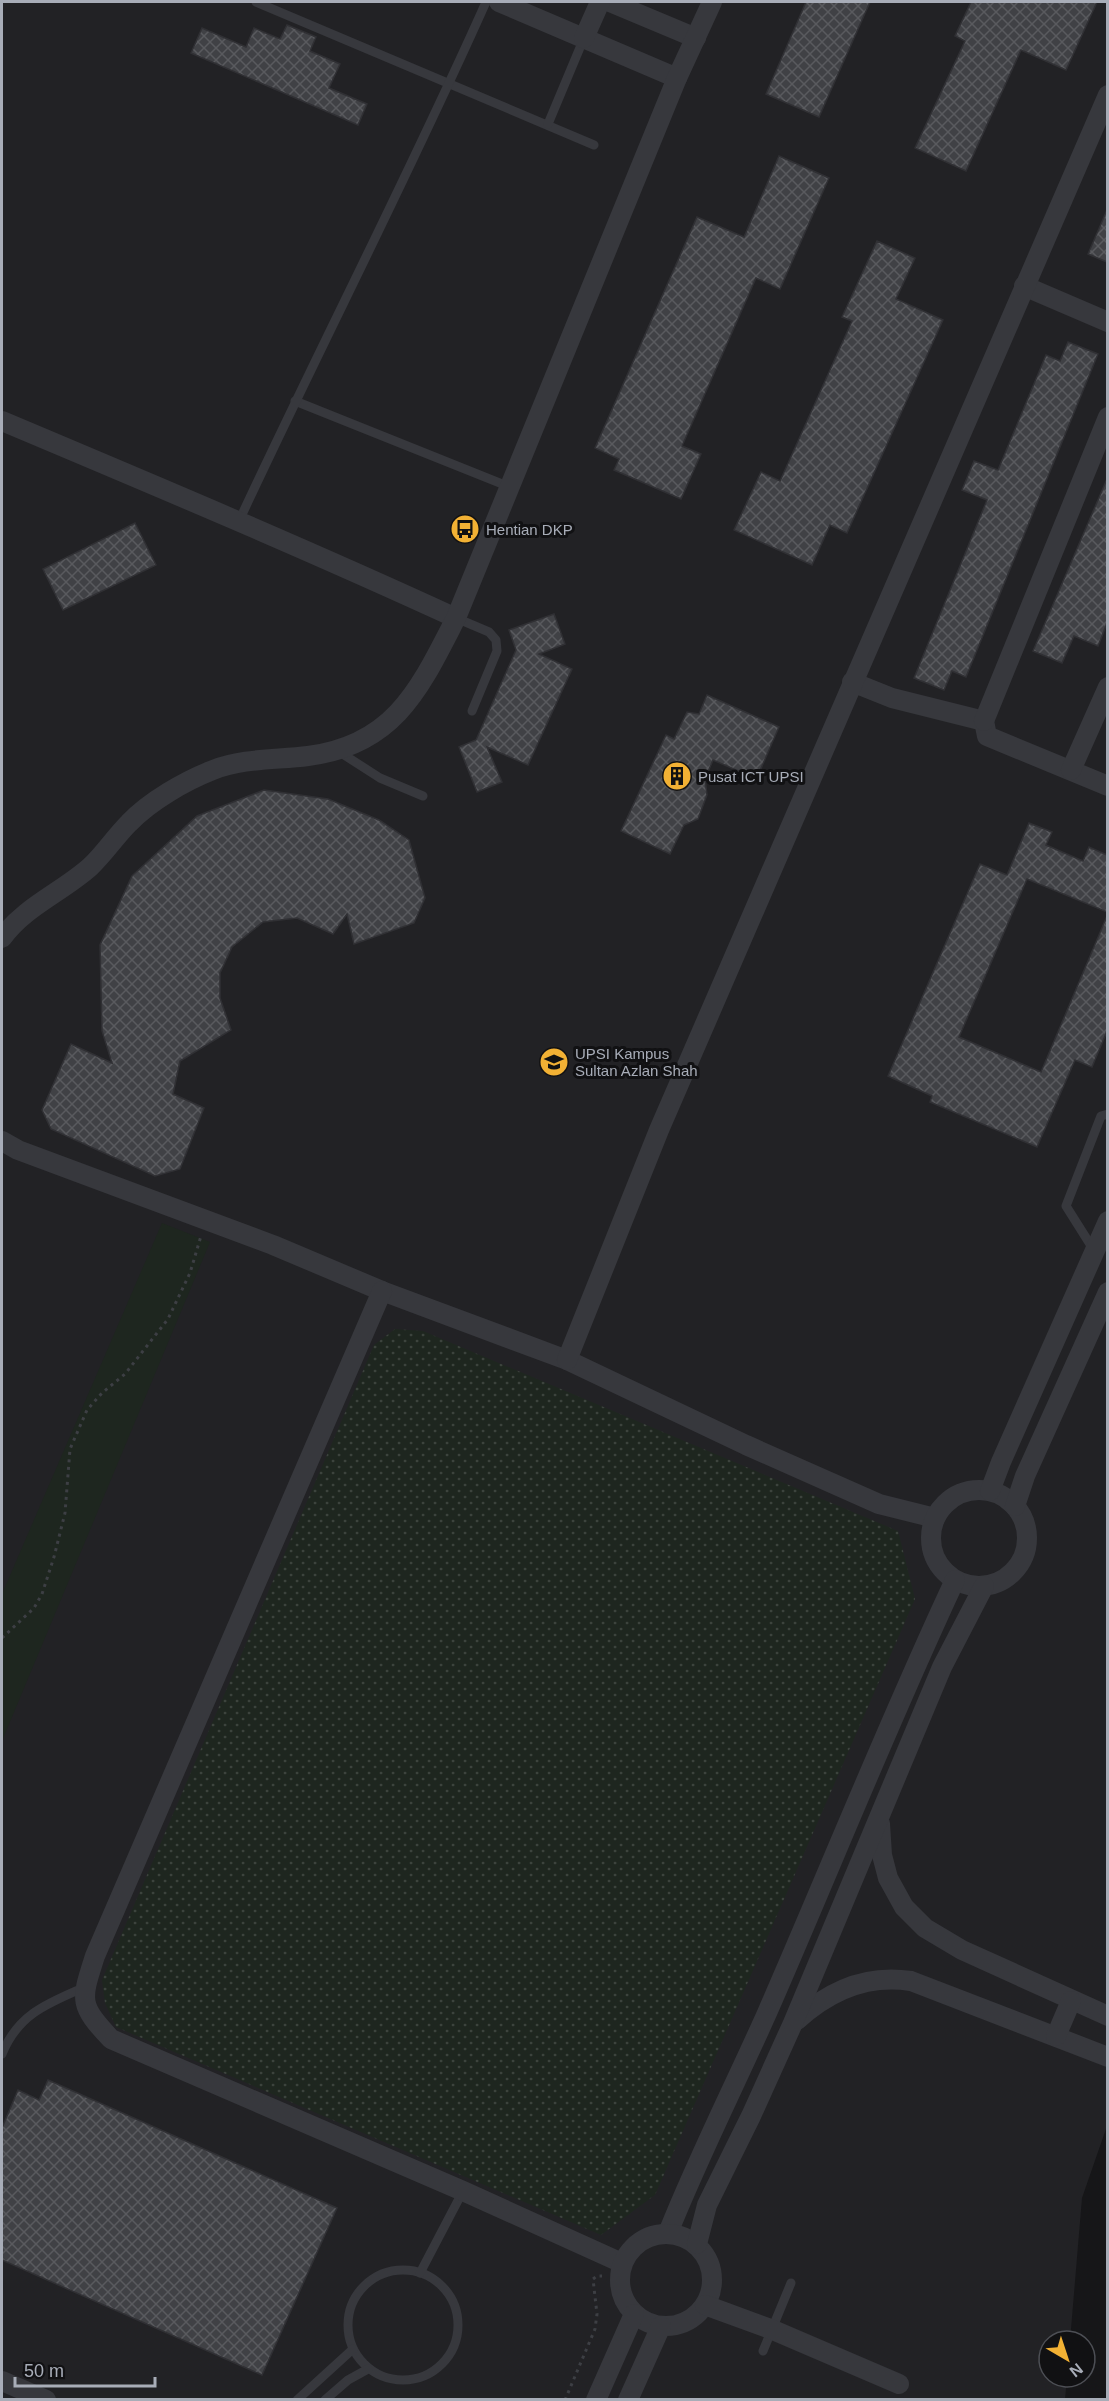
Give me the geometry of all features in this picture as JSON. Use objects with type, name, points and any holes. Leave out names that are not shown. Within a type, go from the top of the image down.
[{"type":"street","points":[[499,2],[677,78]]},
{"type":"street","points":[[584,38],[600,2]]},
{"type":"street","points":[[610,2],[696,38]]},
{"type":"street","points":[[2,938],[35,906],[91,866],[130,821],[174,789],[215,769],[262,759],[309,756],[365,740],[388,723],[426,675],[456,618],[677,78],[712,2]]},
{"type":"street","points":[[567,1360],[659,1130],[1107,95]]},
{"type":"street","points":[[1024,286],[1107,322]]},
{"type":"street","points":[[1107,417],[984,721],[987,736],[1107,786]]},
{"type":"street","points":[[2,421],[239,521],[456,618]]},
{"type":"street","points":[[852,682],[892,698],[984,721]]},
{"type":"street","points":[[1071,770],[1107,687]]},
{"type":"street","points":[[2,1141],[273,1245],[382,1291],[567,1360],[879,1504],[935,1518]]},
{"type":"street","points":[[990,1491],[1000,1462],[1107,1221]]},
{"type":"street","points":[[382,1291],[100,1945],[85,1987],[85,2001],[91,2017],[111,2039],[463,2191],[621,2270]]},
{"type":"street","points":[[1015,1506],[1025,1476],[1107,1292]]},
{"type":"street","points":[[974,1491],[990,1491],[1015,1506],[1022,1517],[1026,1530],[1023,1556],[1008,1576],[984,1586],[974,1586],[955,1580],[944,1572],[935,1560],[931,1546],[931,1532],[935,1518],[944,1505],[958,1495],[974,1491]]},
{"type":"street","points":[[668,2233],[688,2183],[766,2013],[897,1705],[955,1580]]},
{"type":"street","points":[[697,2244],[707,2205],[752,2116],[793,2023],[942,1667],[984,1586]]},
{"type":"street","points":[[880,1818],[882,1855],[888,1878],[904,1907],[925,1929],[962,1950],[1107,2016]]},
{"type":"street","points":[[793,2023],[813,2005],[841,1989],[890,1978],[911,1982],[1107,2057]]},
{"type":"street","points":[[1056,2036],[1071,2001]]},
{"type":"street","points":[[668,2233],[684,2236],[697,2244],[707,2257],[712,2273],[711,2290],[705,2305],[696,2315],[686,2322],[673,2326],[660,2326],[651,2324],[634,2314],[625,2303],[620,2290],[621,2270],[630,2250],[640,2241],[654,2235],[668,2233]]},
{"type":"street","points":[[705,2305],[773,2330],[899,2384]]},
{"type":"street","points":[[596,2400],[634,2314]]},
{"type":"street","points":[[628,2400],[660,2326]]},
{"type":"street","points":[[2,2380],[46,2400]]},
{"type":"lane","points":[[256,2],[594,145]]},
{"type":"lane","points":[[239,521],[450,83],[486,2]]},
{"type":"lane","points":[[548,124],[584,38]]},
{"type":"lane","points":[[295,401],[510,487]]},
{"type":"lane","points":[[456,618],[489,632],[496,640],[497,651],[471,711]]},
{"type":"lane","points":[[336,749],[380,778],[423,796]]},
{"type":"lane","points":[[1095,1252],[1065,1206],[1101,1116],[1107,1114]]},
{"type":"lane","points":[[2,2054],[14,2032],[27,2017],[42,2006],[85,1987]]},
{"type":"lane","points":[[420,2273],[463,2191]]},
{"type":"lane","points":[[403,2270],[420,2273],[436,2281],[448,2294],[456,2309],[458,2326],[454,2344],[446,2359],[433,2371],[417,2378],[392,2379],[368,2369],[353,2349],[348,2324],[350,2308],[358,2292],[371,2281],[386,2273],[403,2270]]},
{"type":"lane","points":[[763,2351],[791,2283]]},
{"type":"lane","points":[[297,2400],[353,2349]]},
{"type":"lane","points":[[325,2400],[348,2380],[368,2369]]},
{"type":"path","points":[[2,1638],[34,1608],[42,1594],[65,1513],[70,1449],[77,1430],[87,1410],[102,1393],[125,1374],[168,1319],[196,1256],[205,1220]]},
{"type":"path","points":[[565,2400],[595,2329],[597,2314],[593,2279],[621,2270]]},
{"type":"shaded area","name":"UPSI Kampus Sultan Azlan Shah","points":[[2,2],[1107,2],[1108,2123],[1082,2198],[1071,2329],[1037,2329],[1037,2389],[1066,2389],[1065,2399],[2,2400]]},
{"type":"shaded area","points":[[162,1223],[210,1242],[2,1741],[2,1594]]},
{"type":"shaded area","points":[[395,1329],[423,1331],[898,1531],[915,1599],[655,2195],[601,2235],[116,2027],[105,2003],[102,1980],[374,1345]]},
{"type":"building","points":[[806,2],[870,2],[819,117],[766,94]]},
{"type":"building","points":[[971,2],[1097,2],[1066,70],[1021,50],[966,171],[915,148],[965,41],[955,36]]},
{"type":"building","points":[[287,25],[316,37],[310,51],[340,64],[329,88],[367,104],[358,125],[191,53],[202,28],[246,47],[254,28],[280,39]]},
{"type":"building","points":[[779,156],[829,178],[780,289],[756,278],[682,446],[701,454],[681,499],[614,470],[619,459],[595,448],[697,217],[744,237]]},
{"type":"building","points":[[1107,210],[1107,262],[1088,254]]},
{"type":"building","points":[[877,241],[915,258],[896,299],[943,320],[847,533],[830,525],[812,565],[734,530],[761,472],[780,481],[852,321],[842,317]]},
{"type":"building","points":[[1068,342],[1098,354],[966,677],[952,671],[944,690],[914,678],[987,500],[962,490],[974,461],[998,470],[1046,355],[1060,361]]},
{"type":"building","points":[[1107,479],[1107,623],[1098,646],[1074,636],[1062,663],[1033,651]]},
{"type":"building","points":[[135,523],[156,565],[63,610],[43,569]]},
{"type":"building","points":[[554,614],[565,644],[539,654],[572,669],[528,765],[487,747],[502,782],[477,792],[459,747],[476,740],[516,650],[509,630]]},
{"type":"building","name":"Pusat ICT UPSI","points":[[707,695],[779,727],[759,773],[743,773],[713,760],[705,779],[707,795],[698,819],[684,825],[670,854],[621,831],[666,735],[674,739],[687,712],[699,714]]},
{"type":"building","points":[[264,790],[328,799],[379,820],[409,840],[425,898],[414,923],[354,944],[347,914],[333,934],[297,918],[263,922],[232,947],[220,973],[220,998],[231,1030],[180,1061],[173,1094],[204,1108],[180,1169],[155,1176],[51,1129],[42,1110],[71,1044],[112,1063],[102,1031],[100,945],[132,876],[197,816]]},
{"type":"building","points":[[1029,823],[1052,832],[1046,845],[1083,861],[1089,847],[1107,855],[1107,912],[1027,879],[959,1037],[1041,1072],[1107,916],[1107,1031],[1092,1067],[1075,1060],[1037,1147],[930,1102],[932,1096],[888,1076],[980,864],[1007,875]]},
{"type":"building","points":[[48,2080],[337,2208],[262,2375],[2,2260],[2,2128],[18,2090],[39,2100]]},
{"type":"place","name":"Hentian DKP","points":[[465,529]]},
{"type":"place","name":"Pusat ICT UPSI","points":[[677,776]]},
{"type":"place","name":"UPSI Kampus Sultan Azlan Shah","points":[[554,1062]]}]
